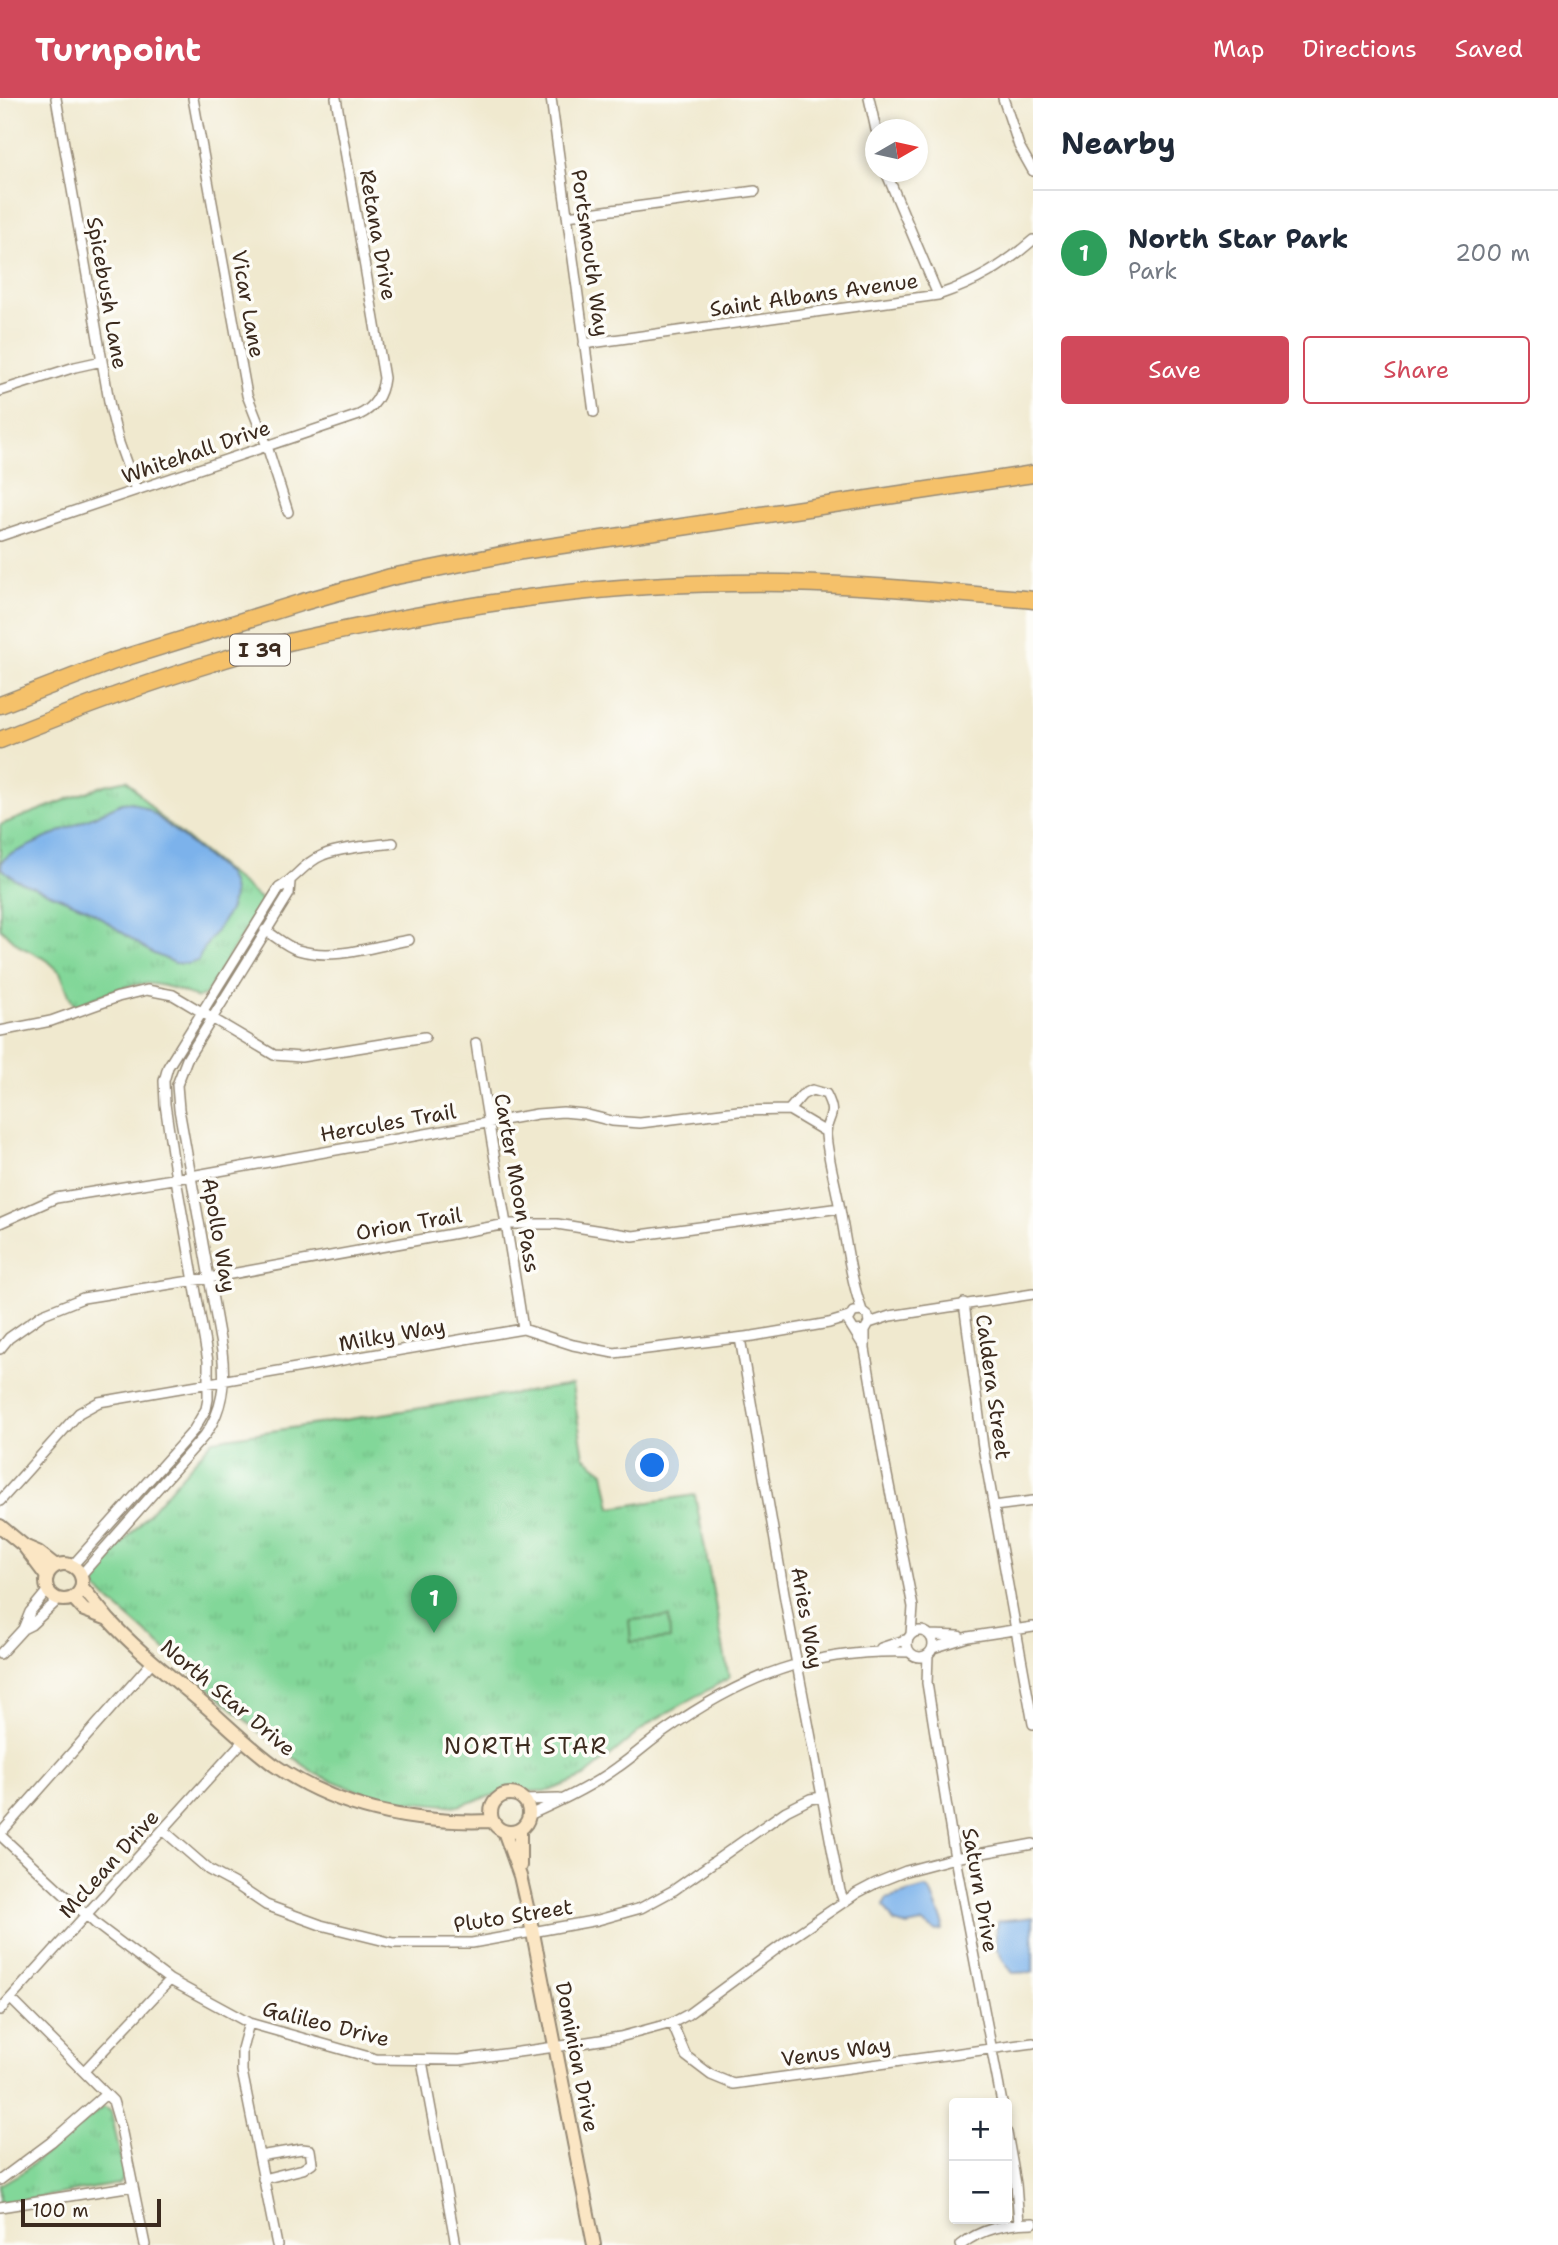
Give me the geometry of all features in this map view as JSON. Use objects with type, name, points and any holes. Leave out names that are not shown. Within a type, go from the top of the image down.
[{"type":"highway","name":"I 39","points":[[0,705],[114,661],[303,601],[391,577],[522,551],[1033,473]]},
{"type":"highway","name":"I 39","points":[[0,740],[130,690],[227,659],[429,612],[519,599],[730,583],[868,586],[1033,600]]},
{"type":"street","name":"Spicebush Lane","points":[[56,98],[102,361],[119,443],[136,490]]},
{"type":"street","name":"Vicar Lane","points":[[193,98],[247,395],[288,512]]},
{"type":"street","name":"Retana Drive","points":[[336,98],[384,379]]},
{"type":"street","name":"Portsmouth Way","points":[[551,98],[594,412]]},
{"type":"street","points":[[869,98],[874,119]]},
{"type":"street","points":[[1003,98],[1018,146],[1033,171]]},
{"type":"street","points":[[890,182],[938,295]]},
{"type":"street","points":[[567,216],[755,191]]},
{"type":"street","name":"Saint Albans Avenue","points":[[584,344],[938,295],[978,280],[1008,262],[1033,240]]},
{"type":"street","points":[[0,391],[102,361]]},
{"type":"street","name":"Whitehall Drive","points":[[0,537],[367,411],[377,400],[384,379]]},
{"type":"street","name":"Apollo Way","points":[[78,1576],[192,1431],[206,1409],[209,1384],[206,1346],[165,1104],[164,1081],[172,1059],[279,888],[323,855],[393,843]]},
{"type":"street","name":"Apollo Way","points":[[78,1576],[205,1435],[215,1421],[222,1402],[222,1351],[177,1085],[182,1068],[289,894],[290,882]]},
{"type":"street","points":[[257,925],[296,950],[318,954],[410,940]]},
{"type":"street","points":[[0,1031],[51,1021],[118,997],[147,990],[173,995],[274,1055],[301,1057],[425,1037]]},
{"type":"street","name":"Carter Moon Pass","points":[[476,1044],[523,1329]]},
{"type":"street","points":[[826,1132],[789,1110],[802,1095],[812,1090],[826,1094],[833,1114],[826,1132],[913,1607],[907,1646],[912,1654]]},
{"type":"street","name":"Hercules Trail","points":[[0,1223],[56,1198],[537,1114],[563,1112],[639,1123],[738,1111],[789,1110]]},
{"type":"street","name":"Orion Trail","points":[[0,1349],[9,1338],[43,1314],[83,1298],[507,1224],[557,1224],[633,1236],[840,1208]]},
{"type":"street","name":"Milky Way","points":[[0,1501],[84,1408],[99,1402],[523,1329],[583,1347],[614,1353],[740,1338],[1033,1294]]},
{"type":"street","name":"Caldera Street","points":[[964,1303],[983,1447],[1033,1724]]},
{"type":"street","name":"Aries Way","points":[[740,1338],[797,1662],[844,1902]]},
{"type":"street","points":[[994,1506],[1033,1501]]},
{"type":"street","points":[[0,1525],[23,1545],[50,1578]]},
{"type":"street","points":[[0,1654],[23,1629],[50,1578],[67,1564],[78,1576],[66,1599],[23,1629]]},
{"type":"street","name":"North Star Drive","points":[[78,1576],[110,1620],[153,1661],[244,1740],[298,1780],[338,1800],[388,1814],[428,1820],[492,1821]]},
{"type":"street","name":"North Star Drive","points":[[50,1578],[66,1599],[84,1610],[110,1620]]},
{"type":"street","points":[[913,1607],[928,1633],[930,1651]]},
{"type":"street","points":[[873,1651],[921,1657],[968,1637],[1033,1627]]},
{"type":"street","points":[[564,1798],[524,1800],[509,1794],[504,1795],[492,1806],[492,1821],[504,1831],[520,1829],[528,1815],[564,1798],[605,1777],[666,1730],[709,1702],[757,1677],[797,1662],[873,1651],[910,1637],[918,1631],[968,1637]]},
{"type":"street","name":"Saturn Drive","points":[[930,1651],[927,1683],[955,1858],[1001,2098]]},
{"type":"street","name":"Saturn Drive","points":[[912,1654],[927,1683]]},
{"type":"street","points":[[0,1834],[153,1661]]},
{"type":"street","name":"McLean Drive","points":[[0,2010],[244,1740]]},
{"type":"street","name":"Pluto Street","points":[[163,1830],[209,1870],[266,1905],[321,1925],[394,1943],[471,1943],[598,1920],[641,1908],[674,1890],[777,1816],[822,1797]]},
{"type":"street","points":[[524,1800],[528,1815]]},
{"type":"street","name":"North Star Drive","points":[[450,1819],[492,1806]]},
{"type":"street","name":"Dominion Drive","points":[[520,1829],[520,1876]]},
{"type":"street","name":"Dominion Drive","points":[[504,1831],[520,1876],[533,1933],[594,2245]]},
{"type":"street","name":"Galileo Drive","points":[[0,1834],[99,1926],[170,1980],[248,2022],[376,2059],[422,2061],[460,2060],[555,2047],[620,2037],[672,2023],[844,1902],[876,1883],[906,1871],[955,1858],[1033,1844]]},
{"type":"street","points":[[84,2071],[170,1980]]},
{"type":"street","points":[[11,1999],[113,2101],[145,2245]]},
{"type":"street","points":[[248,2022],[242,2071],[277,2245]]},
{"type":"street","name":"Venus Way","points":[[672,2023],[686,2056],[711,2075],[733,2084],[1033,2043]]},
{"type":"street","points":[[422,2061],[456,2245]]},
{"type":"street","points":[[0,2180],[51,2142],[106,2094]]},
{"type":"street","points":[[259,2156],[302,2149],[310,2150],[312,2157],[312,2163],[303,2169],[263,2179]]},
{"type":"street","points":[[1012,2161],[1019,2223]]},
{"type":"street","points":[[0,2207],[133,2186]]},
{"type":"street","points":[[961,2245],[985,2231],[1019,2223],[1033,2223]]},
{"type":"green space","points":[[127,780],[160,817],[263,901],[205,995],[197,998],[163,985],[135,985],[75,1006],[60,972],[47,960],[21,947],[0,928],[0,825],[105,785]]},
{"type":"green space","points":[[572,1385],[584,1457],[604,1472],[611,1508],[695,1495],[729,1678],[651,1722],[584,1777],[549,1791],[504,1792],[458,1806],[378,1799],[316,1774],[258,1731],[95,1588],[92,1581],[213,1440]]},
{"type":"green space","points":[[669,1617],[670,1639],[631,1642],[629,1620]]},
{"type":"green space","points":[[103,2107],[111,2111],[124,2174],[122,2181],[118,2184],[0,2204],[0,2185],[24,2171]]},
{"type":"water","points":[[132,802],[149,810],[226,873],[232,886],[230,908],[198,961],[175,963],[152,953],[88,909],[16,880],[1,868],[2,861],[9,855],[122,803]]},
{"type":"water","points":[[925,1888],[930,1891],[943,1922],[942,1930],[936,1931],[922,1923],[907,1926],[894,1922],[884,1906],[886,1899]]},
{"type":"water","points":[[1033,1917],[1033,1972],[1013,1973],[998,1949],[998,1921]]},
{"type":"place","name":"North Star Park","points":[[434,1633]]},
{"type":"district","name":"NORTH STAR","points":[[526,1746]]}]
